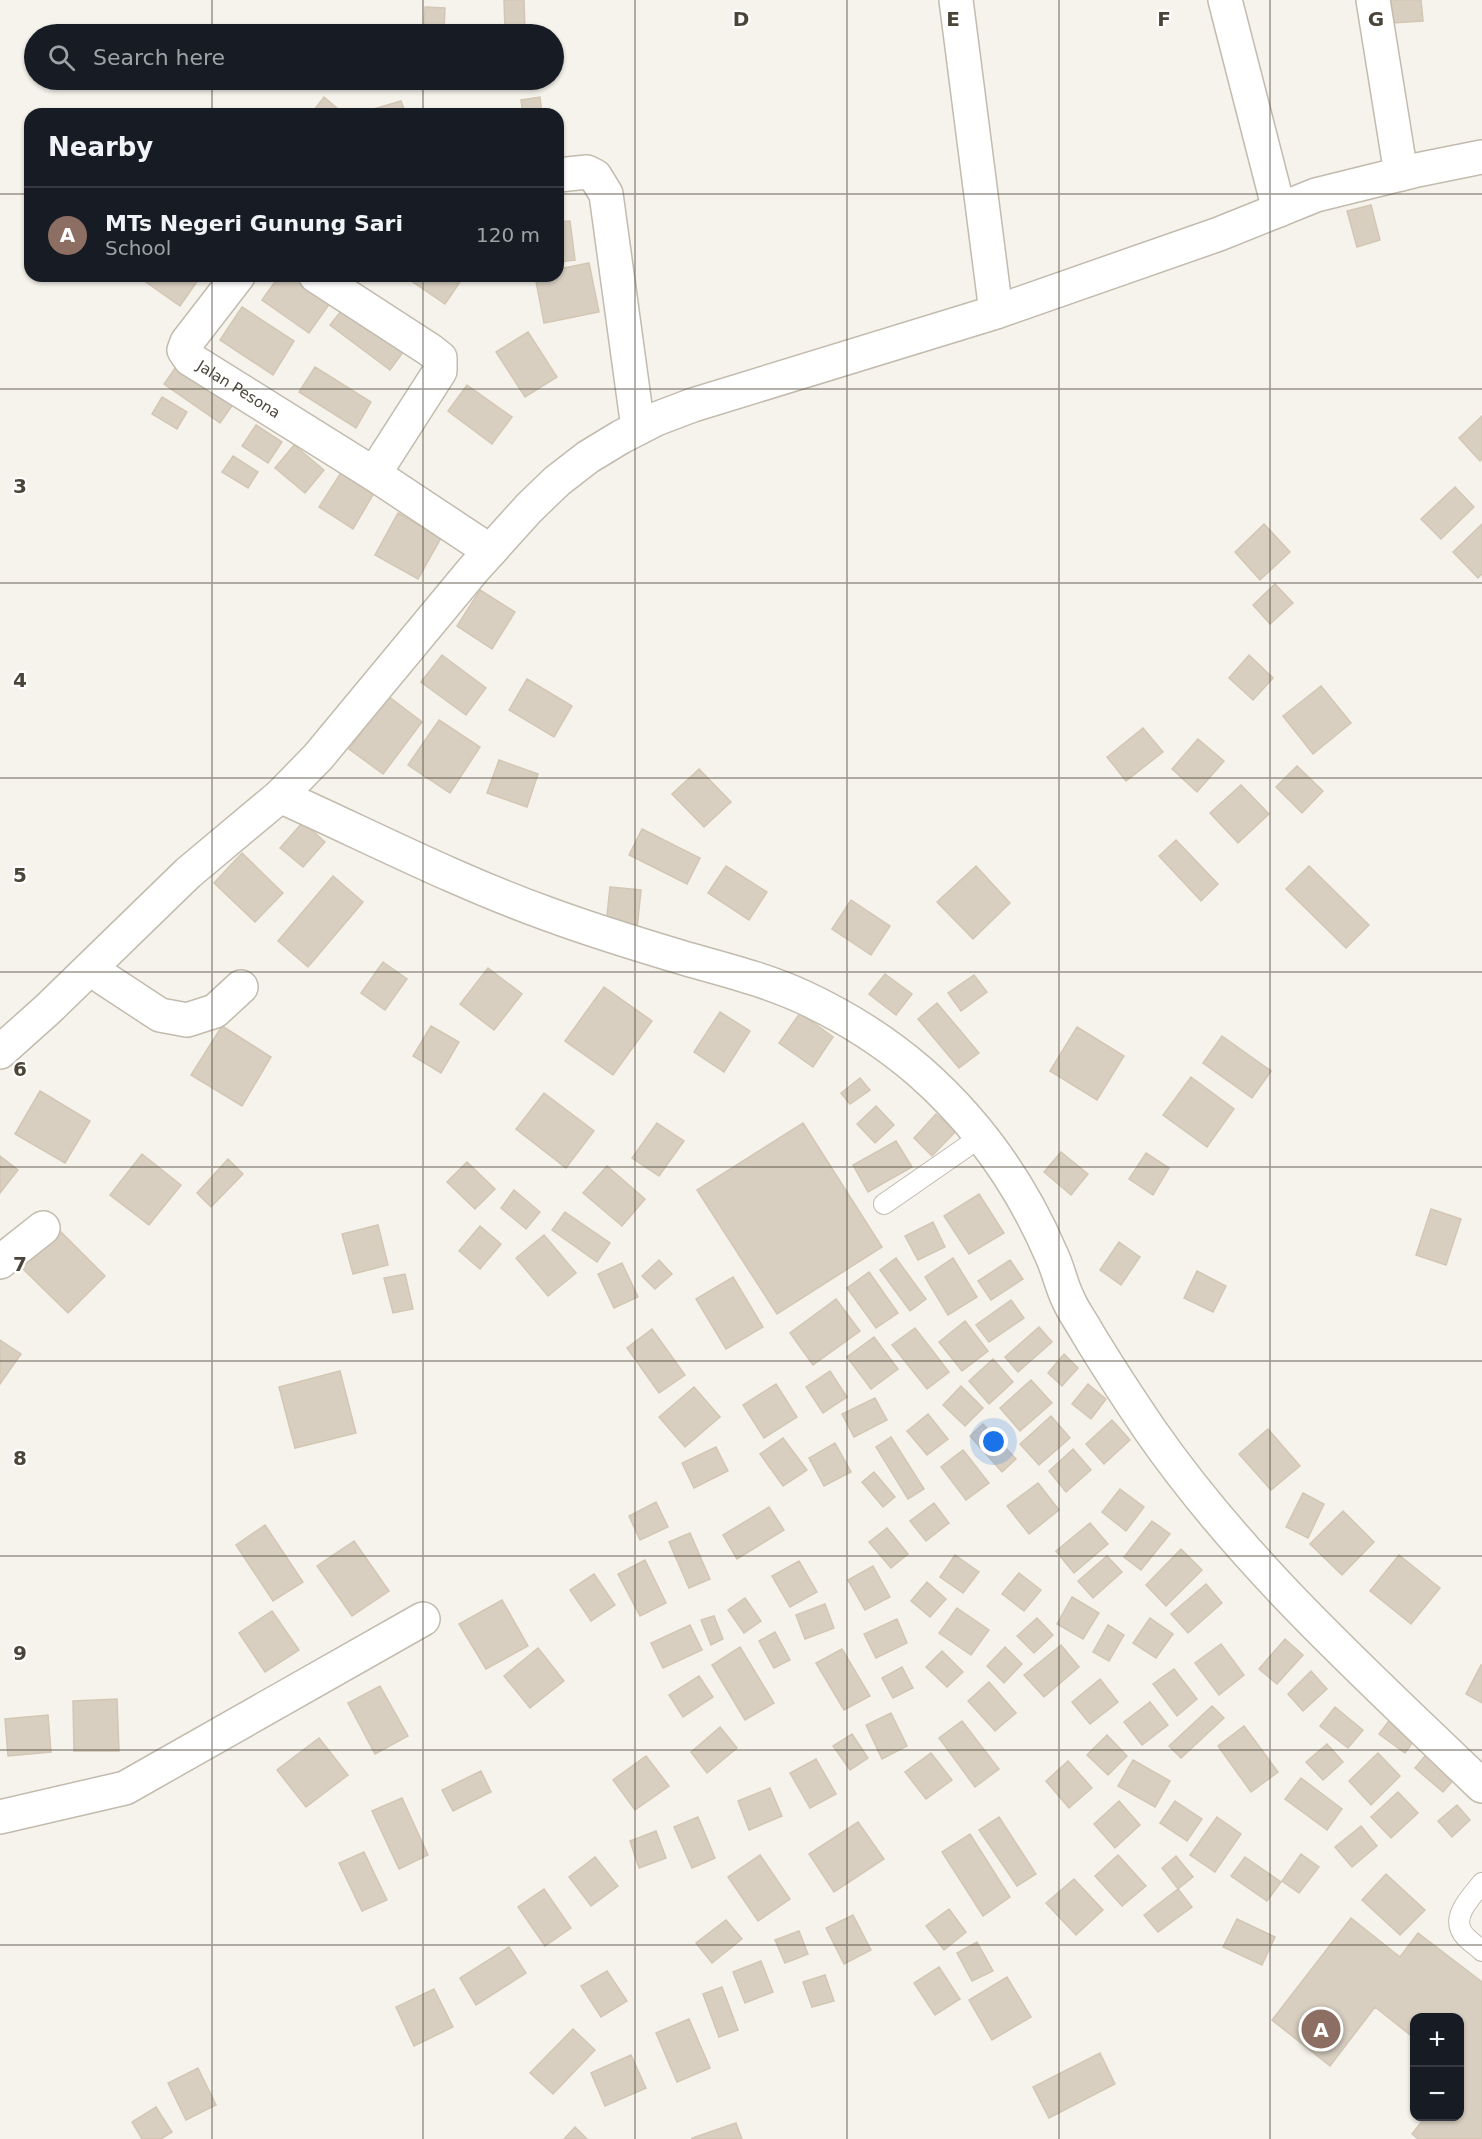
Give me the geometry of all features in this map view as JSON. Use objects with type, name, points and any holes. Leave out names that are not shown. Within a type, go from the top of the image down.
[{"type":"street","points":[[956,0],[996,312]]},
{"type":"street","points":[[1225,0],[1279,210]]},
{"type":"street","points":[[1373,0],[1401,174]]},
{"type":"street","points":[[0,1052],[90,969],[188,873],[280,796],[318,757],[490,551],[529,508],[557,481],[588,457],[638,428],[693,405],[996,312],[1219,234],[1316,195],[1482,157]]},
{"type":"street","points":[[564,174],[587,172],[595,176],[606,194],[638,428]]},
{"type":"street","name":"Jalan Pesona","points":[[233,282],[187,342],[184,350],[190,359],[374,474],[490,551]]},
{"type":"street","points":[[325,282],[440,358],[440,371],[374,474]]},
{"type":"street","points":[[280,796],[462,880],[545,913],[629,942],[758,980],[801,996],[842,1017],[882,1042],[918,1070],[952,1102],[982,1136],[1009,1174],[1033,1214],[1068,1300],[1108,1367],[1152,1433],[1195,1489],[1251,1557],[1304,1615],[1482,1786]]},
{"type":"street","points":[[90,969],[160,1015],[187,1020],[215,1011],[241,987]]},
{"type":"street","points":[[0,1262],[43,1228]]},
{"type":"street","points":[[0,1817],[125,1788],[423,1619]]},
{"type":"lane","points":[[884,1204],[982,1136]]},
{"type":"lane","points":[[1482,1883],[1464,1907],[1459,1920],[1461,1932],[1482,1951]]},
{"type":"building","points":[[504,0],[524,0],[525,24],[505,24]]},
{"type":"building","points":[[1390,0],[1421,0],[1423,21],[1392,23]]},
{"type":"building","points":[[425,7],[445,8],[444,24],[424,24]]},
{"type":"building","points":[[324,97],[337,108],[316,108]]},
{"type":"building","points":[[540,97],[541,108],[522,108],[521,100]]},
{"type":"building","points":[[401,101],[404,108],[377,108]]},
{"type":"building","points":[[1371,205],[1380,240],[1357,247],[1347,211]]},
{"type":"building","points":[[570,221],[575,260],[564,261],[564,222]]},
{"type":"building","points":[[589,263],[599,312],[544,323],[536,282],[564,282],[564,268]]},
{"type":"building","points":[[146,282],[197,282],[180,306]]},
{"type":"building","points":[[275,282],[315,282],[335,296],[309,333],[262,300]]},
{"type":"building","points":[[413,282],[460,282],[445,304]]},
{"type":"building","points":[[345,306],[404,351],[390,370],[330,325]]},
{"type":"building","points":[[242,307],[294,341],[273,375],[220,340]]},
{"type":"building","points":[[528,332],[557,377],[525,397],[496,352]]},
{"type":"building","points":[[178,364],[234,403],[220,423],[164,384]]},
{"type":"building","points":[[315,367],[371,402],[356,428],[299,392]]},
{"type":"building","points":[[467,385],[512,417],[492,444],[448,411]]},
{"type":"building","points":[[162,397],[187,412],[177,429],[152,414]]},
{"type":"building","points":[[1482,416],[1482,459],[1480,461],[1459,438]]},
{"type":"building","points":[[256,425],[282,442],[268,463],[242,446]]},
{"type":"building","points":[[294,445],[324,470],[305,493],[275,468]]},
{"type":"building","points":[[233,456],[258,472],[248,488],[222,472]]},
{"type":"building","points":[[344,468],[377,488],[353,529],[319,507]]},
{"type":"building","points":[[1455,487],[1474,507],[1441,539],[1421,519]]},
{"type":"building","points":[[398,513],[441,538],[418,579],[375,555]]},
{"type":"building","points":[[1264,524],[1290,552],[1260,580],[1235,552]]},
{"type":"building","points":[[1482,524],[1482,574],[1478,578],[1453,552]]},
{"type":"building","points":[[1275,584],[1293,603],[1270,624],[1253,605]]},
{"type":"building","points":[[480,590],[515,612],[492,649],[457,626]]},
{"type":"building","points":[[442,655],[486,688],[466,715],[421,682]]},
{"type":"building","points":[[1249,655],[1273,678],[1253,700],[1229,678]]},
{"type":"building","points":[[527,679],[572,706],[554,737],[509,710]]},
{"type":"building","points":[[1321,686],[1351,723],[1313,754],[1283,716]]},
{"type":"building","points":[[388,696],[422,722],[383,774],[349,749]]},
{"type":"building","points":[[439,720],[480,747],[450,793],[408,765]]},
{"type":"building","points":[[1143,728],[1163,752],[1126,781],[1107,757]]},
{"type":"building","points":[[1198,739],[1224,761],[1197,792],[1172,769]]},
{"type":"building","points":[[499,760],[538,774],[527,807],[487,793]]},
{"type":"building","points":[[1297,766],[1323,791],[1302,813],[1276,787]]},
{"type":"building","points":[[699,769],[731,802],[704,827],[672,794]]},
{"type":"building","points":[[1241,785],[1269,814],[1238,843],[1210,813]]},
{"type":"building","points":[[303,822],[325,842],[303,867],[280,848]]},
{"type":"building","points":[[642,829],[700,858],[687,884],[629,855]]},
{"type":"building","points":[[1176,840],[1218,884],[1201,901],[1159,856]]},
{"type":"building","points":[[242,853],[283,893],[255,922],[214,883]]},
{"type":"building","points":[[726,866],[767,892],[749,920],[708,893]]},
{"type":"building","points":[[976,866],[1010,903],[973,939],[937,902]]},
{"type":"building","points":[[1309,866],[1369,925],[1346,948],[1286,889]]},
{"type":"building","points":[[333,876],[363,902],[308,967],[278,941]]},
{"type":"building","points":[[610,887],[641,890],[637,929],[606,925]]},
{"type":"building","points":[[851,900],[890,926],[871,955],[832,929]]},
{"type":"building","points":[[383,962],[407,979],[385,1010],[361,993]]},
{"type":"building","points":[[488,968],[522,994],[494,1030],[460,1004]]},
{"type":"building","points":[[885,974],[912,994],[896,1015],[869,994]]},
{"type":"building","points":[[974,975],[987,992],[961,1011],[948,993]]},
{"type":"building","points":[[604,987],[652,1021],[613,1075],[565,1041]]},
{"type":"building","points":[[937,1003],[979,1053],[959,1068],[918,1019]]},
{"type":"building","points":[[720,1012],[750,1031],[724,1072],[694,1052]]},
{"type":"building","points":[[800,1013],[833,1037],[813,1067],[779,1043]]},
{"type":"building","points":[[222,1026],[271,1057],[242,1106],[191,1075]]},
{"type":"building","points":[[431,1026],[459,1042],[441,1073],[413,1056]]},
{"type":"building","points":[[1077,1027],[1124,1056],[1097,1100],[1050,1071]]},
{"type":"building","points":[[1222,1036],[1271,1071],[1252,1098],[1203,1063]]},
{"type":"building","points":[[1191,1077],[1234,1109],[1207,1147],[1163,1115]]},
{"type":"building","points":[[860,1078],[870,1090],[850,1104],[841,1093]]},
{"type":"building","points":[[40,1091],[90,1121],[65,1163],[15,1134]]},
{"type":"building","points":[[544,1093],[594,1131],[566,1168],[516,1129]]},
{"type":"building","points":[[876,1106],[894,1125],[875,1143],[857,1124]]},
{"type":"building","points":[[936,1114],[956,1131],[932,1156],[914,1138]]},
{"type":"building","points":[[657,1123],[684,1141],[659,1176],[632,1158]]},
{"type":"building","points":[[803,1123],[882,1247],[777,1314],[697,1190]]},
{"type":"building","points":[[896,1141],[912,1167],[868,1192],[853,1165]]},
{"type":"building","points":[[1061,1152],[1088,1174],[1071,1195],[1044,1172]]},
{"type":"building","points":[[1146,1153],[1169,1168],[1153,1195],[1129,1179]]},
{"type":"building","points":[[142,1154],[181,1185],[149,1225],[110,1195]]},
{"type":"building","points":[[0,1156],[18,1170],[0,1193]]},
{"type":"building","points":[[228,1159],[243,1174],[211,1207],[197,1193]]},
{"type":"building","points":[[467,1162],[495,1189],[475,1209],[447,1182]]},
{"type":"building","points":[[607,1166],[645,1199],[622,1226],[583,1193]]},
{"type":"building","points":[[514,1190],[540,1212],[526,1229],[501,1208]]},
{"type":"building","points":[[979,1194],[1004,1233],[969,1254],[944,1216]]},
{"type":"building","points":[[1431,1209],[1461,1219],[1446,1265],[1416,1255]]},
{"type":"building","points":[[565,1212],[610,1243],[597,1262],[552,1230]]},
{"type":"building","points":[[933,1222],[945,1247],[918,1260],[905,1236]]},
{"type":"building","points":[[378,1225],[388,1265],[353,1274],[342,1234]]},
{"type":"building","points":[[480,1226],[501,1244],[480,1269],[459,1251]]},
{"type":"building","points":[[58,1229],[105,1276],[68,1313],[20,1266]]},
{"type":"building","points":[[544,1235],[576,1273],[548,1296],[516,1258]]},
{"type":"building","points":[[1119,1242],[1140,1257],[1121,1285],[1100,1270]]},
{"type":"building","points":[[896,1258],[926,1299],[910,1311],[880,1270]]},
{"type":"building","points":[[953,1258],[977,1297],[948,1315],[925,1277]]},
{"type":"building","points":[[659,1260],[672,1274],[655,1289],[642,1276]]},
{"type":"building","points":[[1010,1260],[1023,1279],[991,1300],[978,1281]]},
{"type":"building","points":[[622,1263],[638,1297],[614,1308],[598,1274]]},
{"type":"building","points":[[1197,1271],[1226,1286],[1213,1312],[1184,1298]]},
{"type":"building","points":[[869,1272],[898,1313],[876,1328],[847,1288]]},
{"type":"building","points":[[405,1274],[413,1309],[393,1313],[384,1278]]},
{"type":"building","points":[[733,1277],[763,1327],[726,1349],[696,1299]]},
{"type":"building","points":[[836,1299],[860,1331],[813,1365],[790,1333]]},
{"type":"building","points":[[1011,1300],[1024,1318],[989,1342],[976,1325]]},
{"type":"building","points":[[965,1321],[988,1351],[962,1371],[939,1342]]},
{"type":"building","points":[[1039,1327],[1052,1342],[1018,1372],[1005,1357]]},
{"type":"building","points":[[915,1328],[949,1372],[927,1389],[892,1345]]},
{"type":"building","points":[[652,1329],[685,1375],[659,1393],[627,1348]]},
{"type":"building","points":[[874,1337],[898,1369],[871,1389],[847,1357]]},
{"type":"building","points":[[0,1340],[21,1354],[0,1384]]},
{"type":"building","points":[[1064,1354],[1078,1368],[1062,1386],[1048,1373]]},
{"type":"building","points":[[993,1359],[1013,1382],[989,1404],[969,1381]]},
{"type":"building","points":[[340,1371],[356,1433],[295,1448],[279,1387]]},
{"type":"building","points":[[830,1371],[847,1397],[823,1413],[806,1387]]},
{"type":"building","points":[[1031,1380],[1052,1403],[1020,1431],[1000,1408]]},
{"type":"building","points":[[776,1384],[797,1417],[764,1438],[743,1405]]},
{"type":"building","points":[[1088,1384],[1106,1399],[1091,1419],[1072,1404]]},
{"type":"building","points":[[961,1386],[983,1408],[965,1426],[943,1405]]},
{"type":"building","points":[[694,1387],[720,1417],[685,1447],[659,1417]]},
{"type":"building","points":[[875,1398],[887,1420],[854,1437],[842,1414]]},
{"type":"building","points":[[928,1414],[948,1439],[927,1455],[907,1431]]},
{"type":"building","points":[[1051,1416],[1070,1438],[1039,1465],[1020,1444]]},
{"type":"building","points":[[1112,1420],[1130,1440],[1104,1464],[1086,1444]]},
{"type":"building","points":[[983,1424],[1016,1459],[1002,1472],[970,1436]]},
{"type":"building","points":[[1268,1429],[1300,1466],[1271,1490],[1239,1454]]},
{"type":"building","points":[[891,1437],[924,1489],[908,1499],[876,1447]]},
{"type":"building","points":[[783,1438],[807,1470],[783,1486],[760,1454]]},
{"type":"building","points":[[835,1443],[851,1472],[824,1486],[809,1458]]},
{"type":"building","points":[[716,1447],[728,1471],[694,1488],[682,1463]]},
{"type":"building","points":[[1073,1449],[1091,1470],[1066,1492],[1049,1471]]},
{"type":"building","points":[[963,1450],[989,1483],[966,1500],[941,1467]]},
{"type":"building","points":[[874,1472],[895,1497],[883,1507],[862,1482]]},
{"type":"building","points":[[1038,1483],[1059,1510],[1029,1534],[1007,1506]]},
{"type":"building","points":[[1120,1489],[1144,1507],[1126,1531],[1102,1512]]},
{"type":"building","points":[[1303,1493],[1324,1504],[1308,1538],[1286,1527]]},
{"type":"building","points":[[656,1502],[668,1527],[640,1540],[629,1516]]},
{"type":"building","points":[[934,1503],[949,1523],[926,1541],[910,1521]]},
{"type":"building","points":[[769,1507],[784,1530],[737,1559],[723,1535]]},
{"type":"building","points":[[1343,1511],[1374,1542],[1342,1575],[1310,1544]]},
{"type":"building","points":[[1152,1521],[1170,1534],[1141,1570],[1124,1557]]},
{"type":"building","points":[[1090,1523],[1108,1544],[1074,1573],[1056,1551]]},
{"type":"building","points":[[265,1525],[303,1582],[273,1601],[236,1545]]},
{"type":"building","points":[[887,1528],[908,1554],[891,1568],[869,1542]]},
{"type":"building","points":[[690,1533],[710,1579],[689,1588],[669,1542]]},
{"type":"building","points":[[354,1541],[389,1591],[352,1616],[317,1566]]},
{"type":"building","points":[[1181,1549],[1202,1570],[1166,1606],[1146,1585]]},
{"type":"building","points":[[955,1555],[979,1572],[963,1593],[940,1577]]},
{"type":"building","points":[[1399,1555],[1440,1588],[1411,1624],[1370,1591]]},
{"type":"building","points":[[1107,1556],[1122,1572],[1093,1598],[1078,1581]]},
{"type":"building","points":[[645,1560],[666,1603],[640,1616],[618,1574]]},
{"type":"building","points":[[799,1561],[817,1592],[790,1607],[772,1576]]},
{"type":"building","points":[[873,1566],[890,1597],[865,1610],[848,1580]]},
{"type":"building","points":[[1019,1573],[1041,1590],[1024,1611],[1002,1594]]},
{"type":"building","points":[[594,1574],[615,1605],[591,1621],[570,1590]]},
{"type":"building","points":[[927,1582],[946,1599],[930,1617],[911,1601]]},
{"type":"building","points":[[1206,1584],[1222,1603],[1188,1633],[1171,1614]]},
{"type":"building","points":[[1072,1597],[1099,1613],[1083,1639],[1057,1624]]},
{"type":"building","points":[[745,1598],[761,1621],[744,1633],[728,1610]]},
{"type":"building","points":[[502,1600],[528,1646],[486,1669],[459,1624]]},
{"type":"building","points":[[825,1604],[834,1628],[805,1639],[796,1615]]},
{"type":"building","points":[[957,1608],[989,1630],[971,1655],[939,1633]]},
{"type":"building","points":[[272,1611],[299,1650],[265,1672],[239,1633]]},
{"type":"building","points":[[714,1616],[723,1639],[711,1645],[701,1620]]},
{"type":"building","points":[[1037,1618],[1053,1635],[1034,1653],[1017,1636]]},
{"type":"building","points":[[1150,1618],[1173,1634],[1156,1658],[1133,1643]]},
{"type":"building","points":[[897,1619],[907,1643],[876,1658],[864,1634]]},
{"type":"building","points":[[690,1625],[702,1650],[663,1668],[651,1643]]},
{"type":"building","points":[[1108,1625],[1124,1635],[1109,1661],[1093,1652]]},
{"type":"building","points":[[775,1632],[790,1660],[774,1668],[759,1641]]},
{"type":"building","points":[[1285,1639],[1303,1655],[1277,1684],[1259,1669]]},
{"type":"building","points":[[1221,1644],[1244,1675],[1219,1695],[1195,1663]]},
{"type":"building","points":[[1061,1645],[1079,1667],[1044,1697],[1024,1675]]},
{"type":"building","points":[[740,1647],[774,1703],[745,1720],[712,1665]]},
{"type":"building","points":[[1005,1647],[1022,1664],[1004,1683],[987,1666]]},
{"type":"building","points":[[538,1648],[564,1681],[530,1708],[504,1676]]},
{"type":"building","points":[[842,1649],[870,1696],[844,1710],[816,1663]]},
{"type":"building","points":[[942,1651],[963,1672],[947,1687],[926,1667]]},
{"type":"building","points":[[1482,1665],[1482,1703],[1466,1694]]},
{"type":"building","points":[[902,1667],[913,1688],[893,1698],[882,1678]]},
{"type":"building","points":[[1174,1669],[1197,1699],[1177,1716],[1153,1684]]},
{"type":"building","points":[[1311,1671],[1327,1689],[1303,1711],[1288,1694]]},
{"type":"building","points":[[699,1676],[713,1697],[683,1717],[669,1695]]},
{"type":"building","points":[[1100,1679],[1118,1702],[1090,1724],[1072,1702]]},
{"type":"building","points":[[989,1682],[1016,1713],[995,1731],[968,1701]]},
{"type":"building","points":[[380,1686],[408,1736],[375,1754],[348,1703]]},
{"type":"building","points":[[117,1699],[119,1751],[74,1751],[73,1701]]},
{"type":"building","points":[[1150,1702],[1168,1725],[1142,1745],[1124,1722]]},
{"type":"building","points":[[1212,1706],[1224,1718],[1181,1758],[1169,1746]]},
{"type":"building","points":[[1335,1707],[1363,1730],[1348,1748],[1320,1726]]},
{"type":"building","points":[[891,1713],[907,1746],[882,1759],[866,1725]]},
{"type":"building","points":[[48,1715],[51,1752],[8,1756],[5,1719]]},
{"type":"building","points":[[1391,1718],[1416,1738],[1405,1753],[1379,1734]]},
{"type":"building","points":[[962,1721],[999,1769],[975,1787],[939,1738]]},
{"type":"building","points":[[1244,1726],[1278,1772],[1251,1792],[1218,1746]]},
{"type":"building","points":[[720,1727],[737,1748],[707,1773],[691,1752]]},
{"type":"building","points":[[852,1734],[868,1758],[850,1770],[833,1746]]},
{"type":"building","points":[[1107,1735],[1127,1756],[1108,1775],[1087,1755]]},
{"type":"building","points":[[319,1738],[348,1775],[306,1807],[277,1770]]},
{"type":"building","points":[[1327,1744],[1343,1762],[1323,1780],[1306,1762]]},
{"type":"building","points":[[1429,1751],[1458,1775],[1443,1792],[1415,1768]]},
{"type":"building","points":[[931,1753],[952,1780],[926,1799],[905,1772]]},
{"type":"building","points":[[1378,1753],[1400,1776],[1371,1805],[1349,1781]]},
{"type":"building","points":[[646,1756],[669,1786],[635,1810],[613,1780]]},
{"type":"building","points":[[816,1759],[836,1794],[810,1808],[790,1773]]},
{"type":"building","points":[[1133,1760],[1170,1781],[1155,1807],[1118,1786]]},
{"type":"building","points":[[1068,1761],[1092,1788],[1069,1808],[1046,1781]]},
{"type":"building","points":[[481,1771],[491,1792],[453,1811],[442,1790]]},
{"type":"building","points":[[1301,1778],[1342,1809],[1327,1830],[1285,1799]]},
{"type":"building","points":[[770,1788],[782,1816],[749,1830],[738,1801]]},
{"type":"building","points":[[1398,1792],[1418,1813],[1391,1838],[1371,1817]]},
{"type":"building","points":[[402,1798],[428,1855],[399,1869],[372,1811]]},
{"type":"building","points":[[1119,1801],[1140,1825],[1115,1848],[1094,1824]]},
{"type":"building","points":[[1175,1801],[1202,1819],[1187,1841],[1160,1823]]},
{"type":"building","points":[[1457,1805],[1470,1820],[1452,1837],[1438,1821]]},
{"type":"building","points":[[698,1817],[715,1858],[692,1868],[674,1827]]},
{"type":"building","points":[[999,1817],[1036,1874],[1017,1886],[979,1830]]},
{"type":"building","points":[[1217,1817],[1241,1834],[1215,1872],[1190,1855]]},
{"type":"building","points":[[858,1822],[884,1859],[834,1892],[809,1854]]},
{"type":"building","points":[[1361,1826],[1377,1846],[1352,1867],[1335,1847]]},
{"type":"building","points":[[656,1831],[666,1858],[639,1868],[630,1841]]},
{"type":"building","points":[[970,1834],[1010,1897],[983,1916],[942,1852]]},
{"type":"building","points":[[364,1852],[387,1900],[362,1911],[339,1863]]},
{"type":"building","points":[[1301,1854],[1319,1867],[1299,1893],[1282,1881]]},
{"type":"building","points":[[760,1855],[790,1899],[758,1921],[728,1877]]},
{"type":"building","points":[[1118,1855],[1146,1886],[1122,1906],[1095,1876]]},
{"type":"building","points":[[1176,1856],[1193,1877],[1178,1889],[1162,1868]]},
{"type":"building","points":[[595,1857],[618,1886],[591,1906],[569,1877]]},
{"type":"building","points":[[1245,1857],[1281,1882],[1267,1901],[1231,1876]]},
{"type":"building","points":[[1386,1874],[1425,1910],[1400,1935],[1362,1900]]},
{"type":"building","points":[[1074,1879],[1103,1910],[1076,1935],[1046,1903]]},
{"type":"building","points":[[544,1889],[571,1928],[545,1946],[518,1907]]},
{"type":"building","points":[[1178,1889],[1192,1907],[1158,1932],[1144,1915]]},
{"type":"building","points":[[949,1909],[966,1932],[944,1950],[926,1926]]},
{"type":"building","points":[[853,1915],[871,1950],[844,1964],[826,1928]]},
{"type":"building","points":[[1351,1918],[1400,1957],[1418,1933],[1482,1982],[1482,2139],[1418,2139],[1412,2134],[1422,2121],[1464,2121],[1464,2013],[1410,2013],[1410,2035],[1375,2007],[1330,2066],[1272,2020]]},
{"type":"building","points":[[1237,1919],[1275,1937],[1262,1965],[1223,1947]]},
{"type":"building","points":[[726,1920],[742,1939],[712,1963],[696,1943]]},
{"type":"building","points":[[799,1931],[808,1954],[785,1963],[775,1940]]},
{"type":"building","points":[[977,1942],[993,1971],[972,1981],[957,1953]]},
{"type":"building","points":[[509,1947],[526,1973],[476,2005],[460,1978]]},
{"type":"building","points":[[761,1961],[773,1992],[745,2003],[733,1972]]},
{"type":"building","points":[[939,1967],[960,1999],[935,2015],[914,1983]]},
{"type":"building","points":[[607,1971],[627,2001],[601,2017],[581,1986]]},
{"type":"building","points":[[825,1975],[834,2001],[812,2007],[803,1982]]},
{"type":"building","points":[[1007,1977],[1031,2017],[992,2040],[969,2000]]},
{"type":"building","points":[[722,1987],[738,2030],[719,2037],[703,1994]]},
{"type":"building","points":[[434,1989],[453,2027],[414,2046],[396,2007]]},
{"type":"building","points":[[689,2019],[710,2068],[677,2082],[656,2033]]},
{"type":"building","points":[[573,2029],[595,2050],[553,2094],[530,2073]]},
{"type":"building","points":[[1100,2053],[1115,2084],[1049,2118],[1033,2087]]},
{"type":"building","points":[[631,2055],[646,2088],[605,2106],[591,2073]]},
{"type":"building","points":[[198,2068],[216,2105],[186,2120],[168,2083]]},
{"type":"building","points":[[156,2107],[172,2132],[161,2139],[142,2139],[132,2122]]},
{"type":"building","points":[[736,2123],[742,2139],[692,2138]]},
{"type":"building","points":[[575,2127],[587,2139],[564,2139]]},
{"type":"place","name":"MTs Negeri Gunung Sari","points":[[1321,2029]]}]
